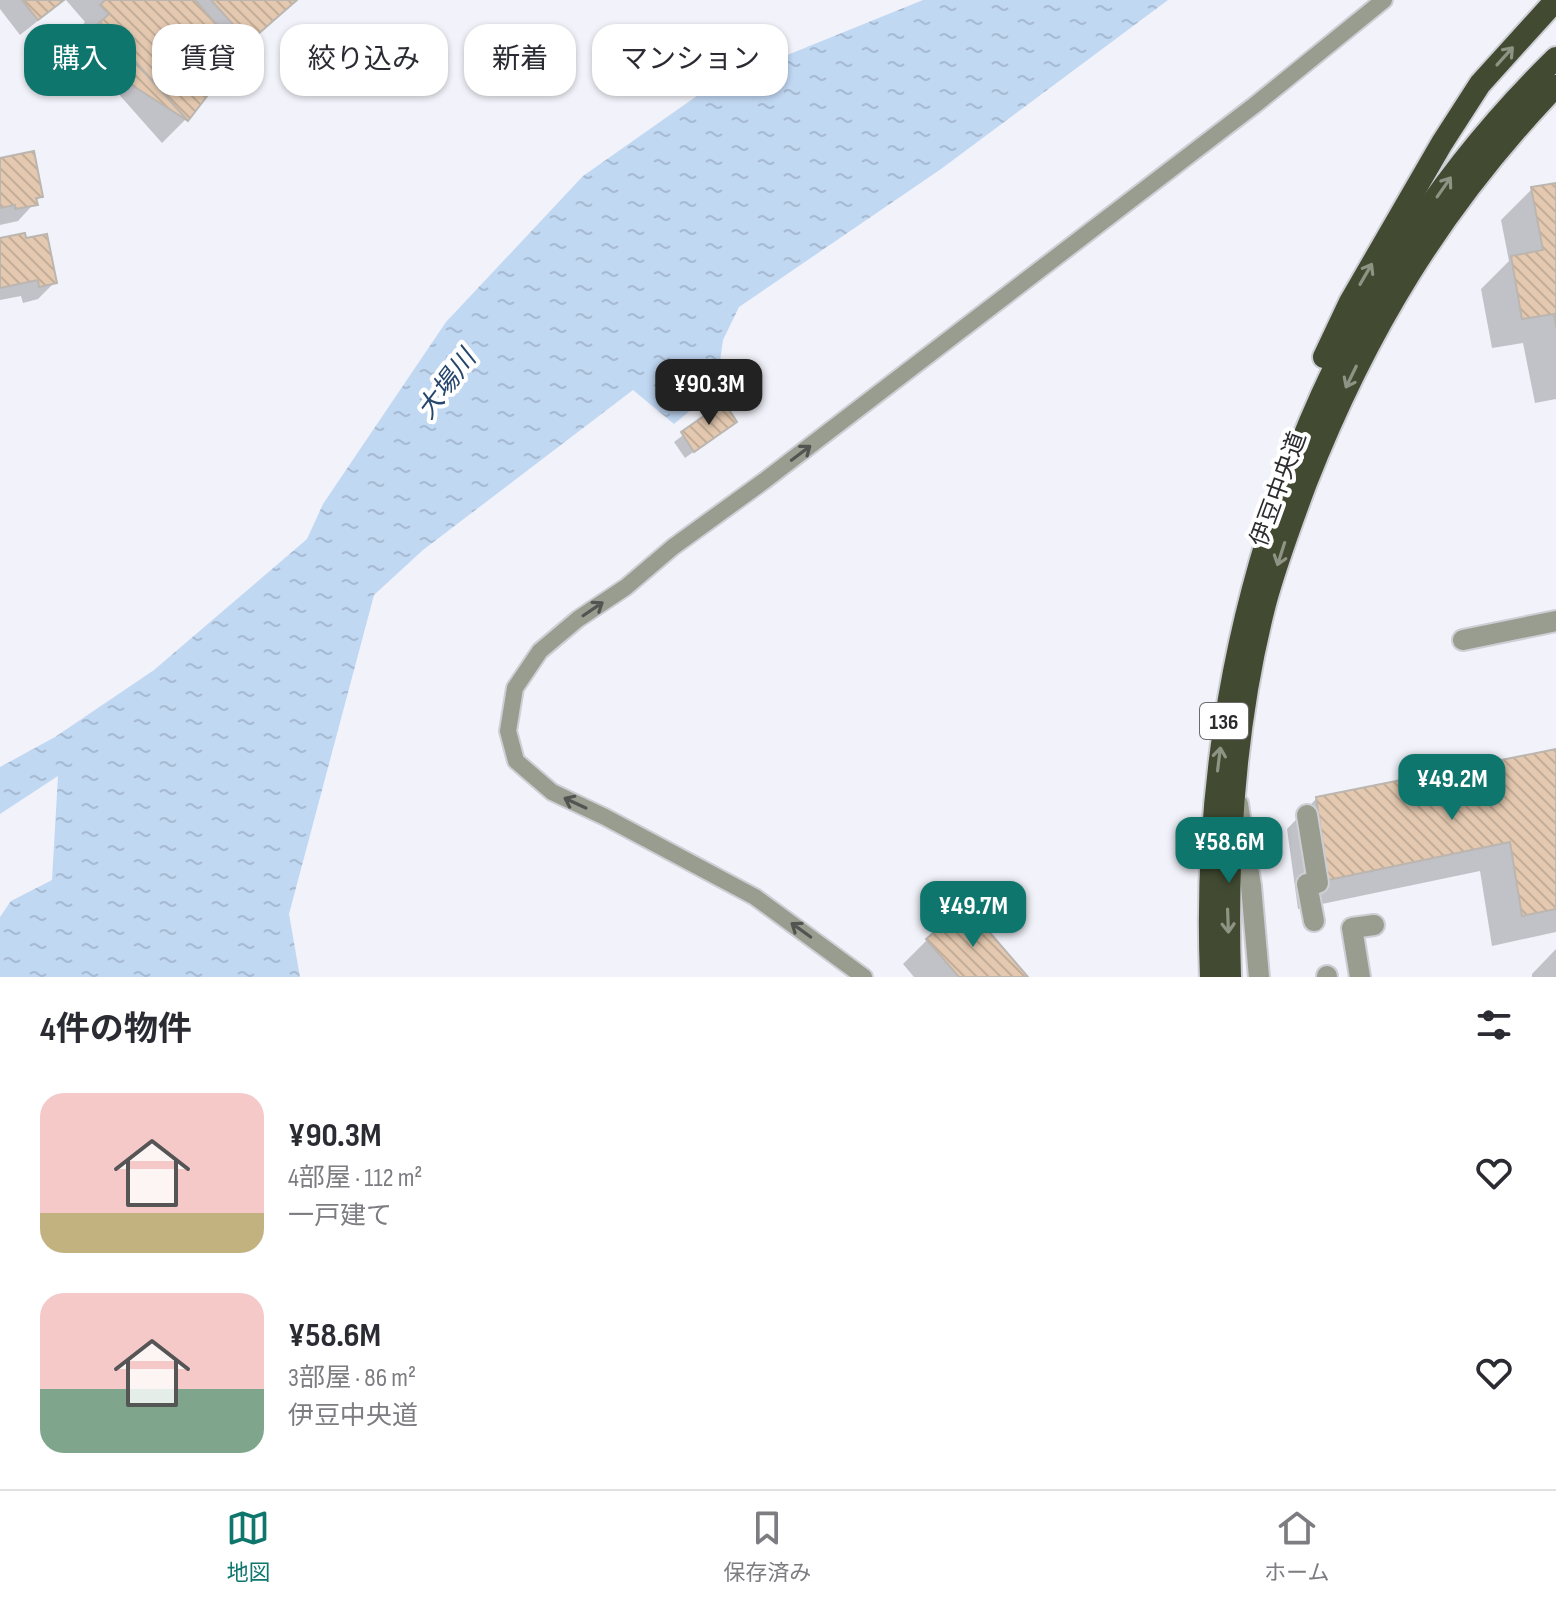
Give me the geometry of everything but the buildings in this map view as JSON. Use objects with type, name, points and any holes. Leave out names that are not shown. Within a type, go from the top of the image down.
[{"type":"highway","points":[[1298,450],[1319,369],[1350,302],[1384,241],[1480,84],[1556,0]]},
{"type":"highway","name":"伊豆中央道","points":[[1211,977],[1210,858],[1221,740],[1247,607],[1298,450],[1333,368],[1405,243],[1463,161],[1556,58]]},
{"type":"highway","name":"伊豆中央道","points":[[1230,977],[1230,836],[1243,714],[1265,604],[1291,522],[1352,375],[1410,268],[1507,137],[1556,86]]},
{"type":"street","points":[[1463,640],[1556,621]]},
{"type":"street","points":[[1236,788],[1251,886],[1259,977]]},
{"type":"street","points":[[1307,815],[1318,883],[1307,884],[1314,921]]},
{"type":"street","points":[[1360,977],[1352,928],[1374,925]]},
{"type":"lane","points":[[864,977],[755,897],[552,792],[516,761],[508,731],[515,688],[540,651],[578,619],[626,587],[673,547],[764,481],[1256,104],[1384,0]]},
{"type":"water","name":"大場川","points":[[923,0],[1168,0],[941,169],[739,307],[723,340],[716,389],[674,424],[633,390],[423,550],[374,595],[289,914],[300,977],[0,977],[0,917],[11,901],[52,880],[58,776],[0,814],[0,767],[55,737],[154,670],[307,539],[323,504],[446,322],[583,176],[697,96],[788,96],[788,55]]}]
